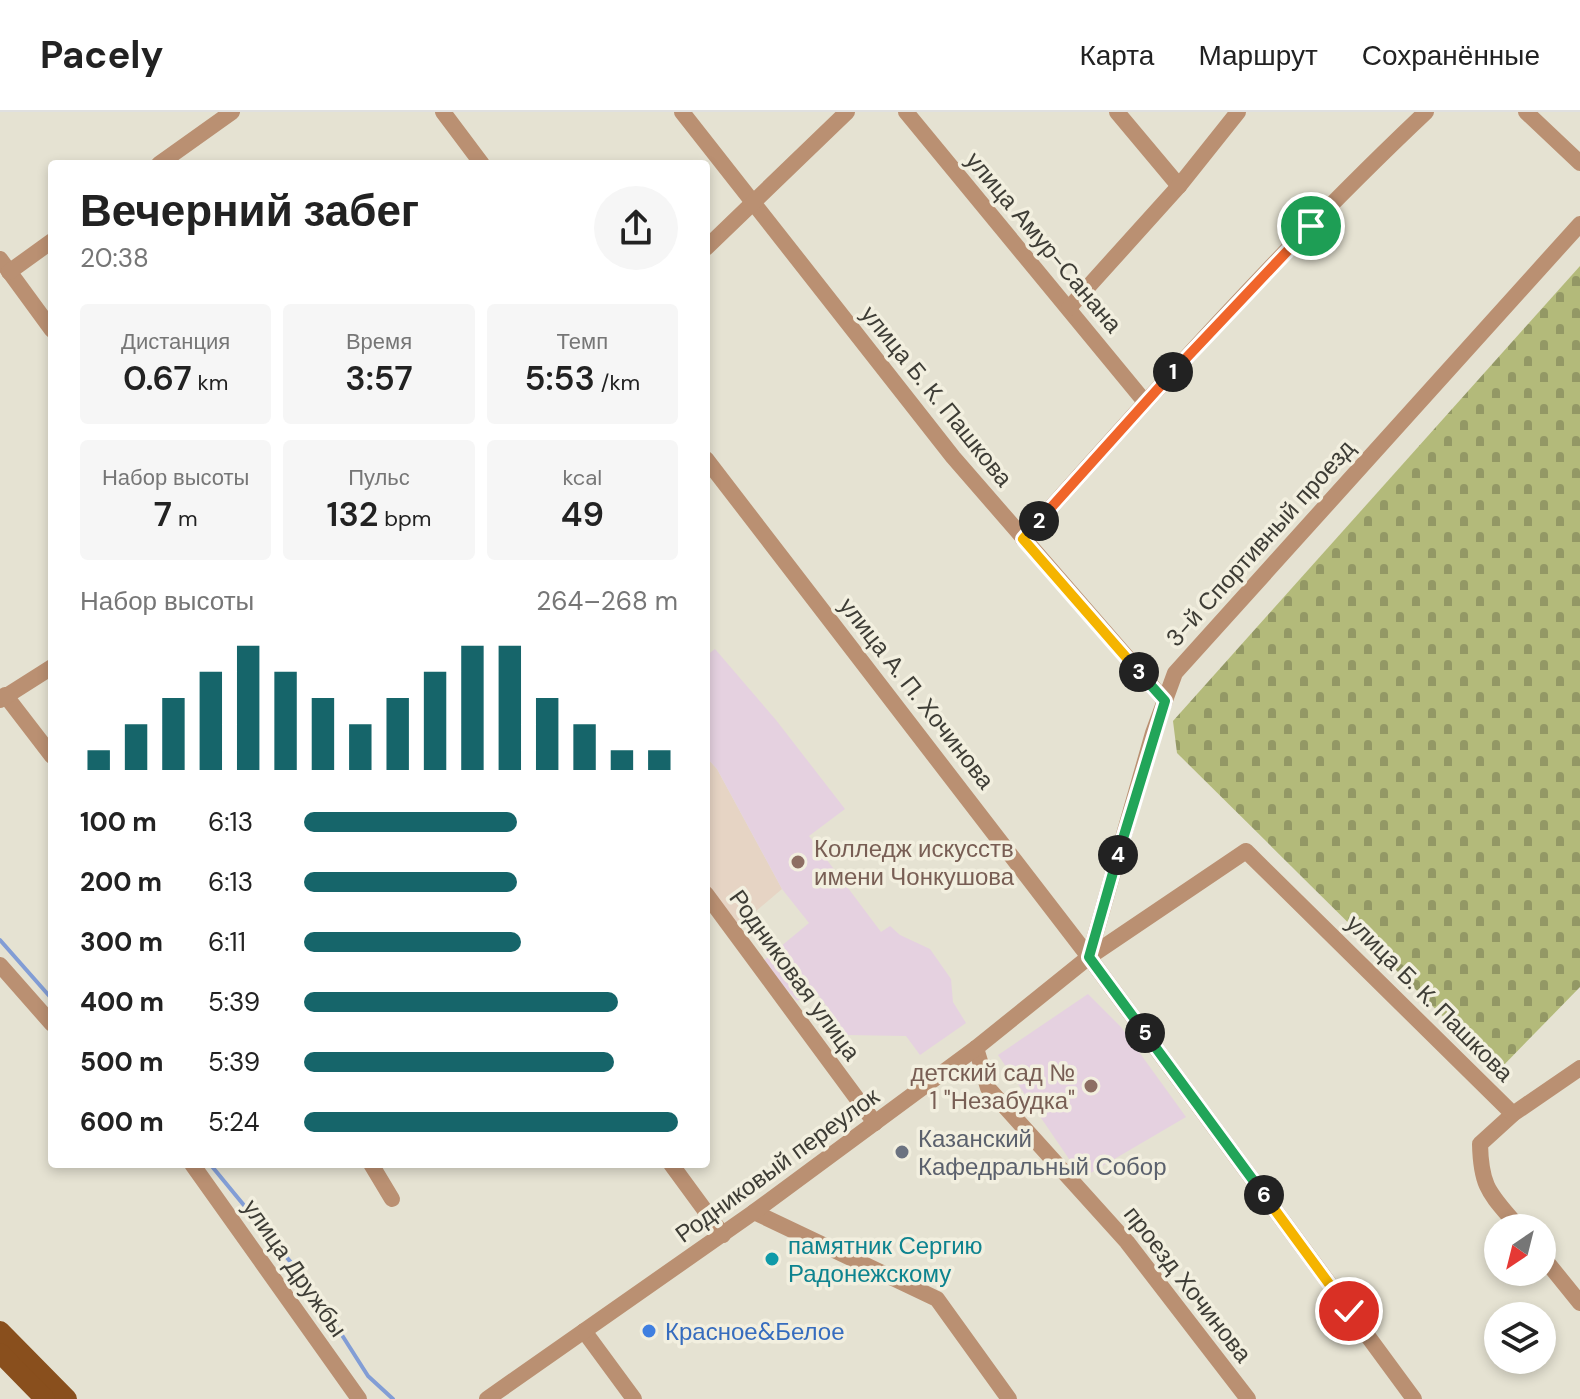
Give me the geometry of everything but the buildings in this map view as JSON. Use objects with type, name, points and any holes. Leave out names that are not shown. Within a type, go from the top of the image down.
[{"type":"main road","points":[[0,1331],[67,1399]]},
{"type":"main road","points":[[0,1353],[45,1399]]},
{"type":"street","points":[[165,160],[232,112]]},
{"type":"street","points":[[443,112],[479,160]]},
{"type":"street","name":"улица Б. К. Пашкова","points":[[682,112],[953,457],[1165,701]]},
{"type":"street","points":[[710,244],[847,112]]},
{"type":"street","name":"улица Амур-Санана","points":[[906,112],[1145,402]]},
{"type":"street","points":[[1117,112],[1179,186]]},
{"type":"street","points":[[1069,308],[1179,186],[1238,112]]},
{"type":"street","points":[[1023,539],[1145,402],[1350,186],[1426,112]]},
{"type":"street","points":[[1526,112],[1580,163]]},
{"type":"street","name":"3-й Спортивный проезд","points":[[1089,957],[1153,733],[1175,673],[1580,224]]},
{"type":"street","points":[[48,243],[5,266],[48,325]]},
{"type":"street","name":"улица А. П. Хочинова","points":[[710,464],[1089,957],[1414,1399]]},
{"type":"street","points":[[48,670],[3,698],[48,751]]},
{"type":"street","name":"улица Б. К. Пашкова","points":[[1246,851],[1513,1114],[1480,1144],[1480,1173],[1487,1188],[1508,1214]]},
{"type":"street","name":"Родниковый переулок","points":[[487,1399],[723,1235],[976,1048],[1089,957],[1246,851]]},
{"type":"street","name":"Родниковая улица","points":[[710,899],[875,1123]]},
{"type":"street","points":[[0,965],[48,1019]]},
{"type":"street","name":"проезд Хочинова","points":[[976,1048],[988,1088],[1127,1242],[1248,1399]]},
{"type":"street","points":[[1513,1114],[1580,1068]]},
{"type":"street","name":"улица Дружбы","points":[[195,1168],[359,1399]]},
{"type":"street","points":[[373,1168],[392,1199]]},
{"type":"street","points":[[674,1168],[723,1235]]},
{"type":"street","points":[[754,1212],[937,1299],[1009,1399]]},
{"type":"street","points":[[1556,1273],[1580,1303]]},
{"type":"street","points":[[584,1331],[634,1399]]},
{"type":"shaded area","name":"Колледж искусств имени Чонкушова","points":[[715,649],[776,720],[845,809],[809,836],[881,932],[890,926],[900,935],[930,949],[951,979],[953,1002],[966,1023],[920,1055],[906,1036],[847,1035],[815,990],[797,1001],[762,962],[809,923],[782,889],[710,761],[710,653]]},
{"type":"shaded area","points":[[710,761],[782,889],[737,927],[710,890]]},
{"type":"shaded area","name":"детский сад № 1 \"Незабудка\"","points":[[1088,994],[1121,1027],[1186,1117],[1082,1178],[998,1055]]},
{"type":"green space","points":[[1580,266],[1580,987],[1498,1071],[1177,753],[1173,721]]},
{"type":"waterway","points":[[0,940],[48,994]]},
{"type":"waterway","points":[[213,1168],[312,1288],[368,1376],[393,1399]]},
{"type":"place","name":"Колледж искусств имени Чонкушова","points":[[798,862]]},
{"type":"place","name":"детский сад № 1 \"Незабудка\"","points":[[1091,1086]]},
{"type":"place","name":"Казанский Кафедральный Собор","points":[[902,1152]]},
{"type":"place","name":"памятник Сергию Радонежскому","points":[[772,1259]]},
{"type":"place","name":"Красное&Белое","points":[[649,1331]]},
{"type":"route","points":[[1311,226],[1145,402],[1023,539],[1165,701],[1089,957],[1349,1311]]}]
